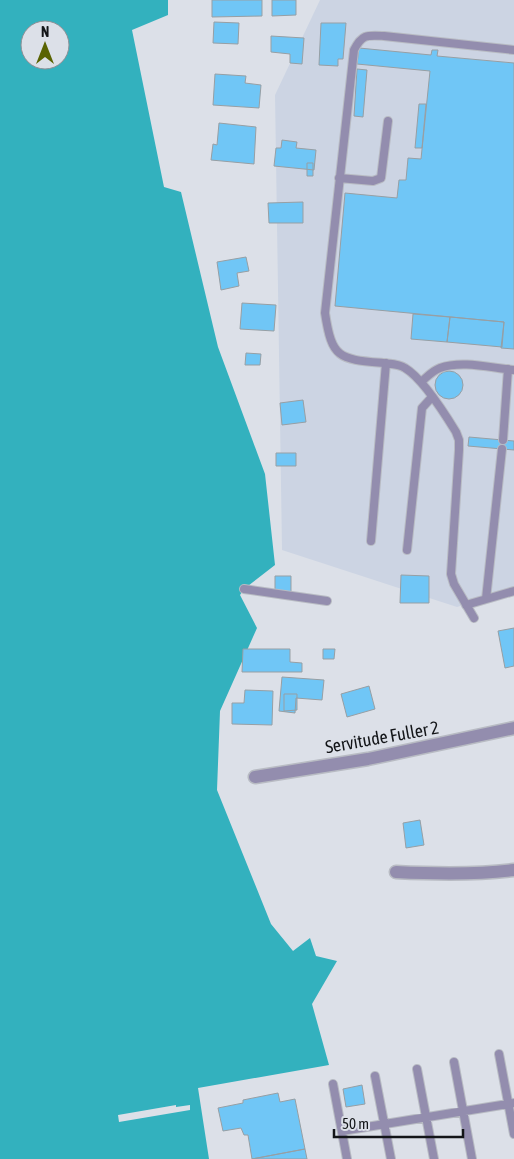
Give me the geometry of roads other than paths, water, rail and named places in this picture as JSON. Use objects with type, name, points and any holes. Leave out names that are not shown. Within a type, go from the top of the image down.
[{"type":"street","name":"Servitude Fuller 2","points":[[255,777],[376,757],[514,728]]},
{"type":"street","points":[[396,872],[488,874],[514,870]]},
{"type":"lane","points":[[474,618],[454,584],[451,574],[459,440],[451,424],[421,382],[405,368],[350,360],[337,351],[328,336],[325,313],[354,50],[358,41],[365,36],[384,36],[514,50]]},
{"type":"lane","points":[[339,178],[373,181],[381,178],[388,121]]},
{"type":"lane","points":[[370,541],[386,364]]},
{"type":"lane","points":[[421,382],[432,372],[448,366],[461,365],[511,369],[503,440]]},
{"type":"lane","points":[[407,550],[422,408],[432,397]]},
{"type":"lane","points":[[486,599],[502,449]]},
{"type":"lane","points":[[244,588],[327,601]]},
{"type":"lane","points":[[466,605],[514,591]]},
{"type":"lane","points":[[499,1054],[511,1104],[514,1134]]},
{"type":"lane","points":[[454,1062],[472,1159]]},
{"type":"lane","points":[[417,1069],[434,1159]]},
{"type":"lane","points":[[375,1076],[391,1159]]},
{"type":"lane","points":[[333,1084],[347,1159]]},
{"type":"lane","points":[[342,1131],[511,1104]]},
{"type":"water","points":[[0,0],[168,0],[168,15],[132,30],[164,187],[181,192],[218,347],[265,474],[275,565],[244,589],[240,595],[257,628],[220,711],[217,790],[271,924],[293,951],[310,938],[316,956],[337,961],[312,1004],[329,1065],[198,1088],[209,1159],[0,1159]]}]
